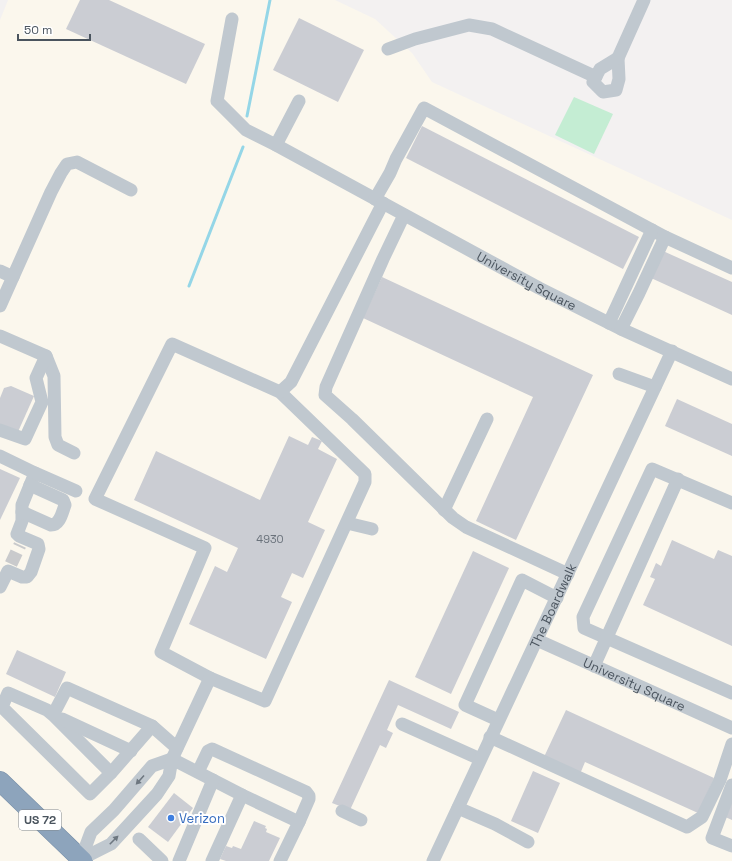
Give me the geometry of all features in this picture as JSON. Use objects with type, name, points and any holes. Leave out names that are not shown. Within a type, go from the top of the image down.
[{"type":"highway","name":"US 72","points":[[1,786],[82,860]]},
{"type":"street","points":[[618,58],[600,70],[593,82],[603,92],[616,90],[620,79],[618,58],[644,0]]},
{"type":"street","name":"University Square","points":[[232,19],[217,101],[246,130],[539,288],[608,323],[732,379]]},
{"type":"street","points":[[388,49],[415,39],[468,25],[492,29],[596,77]]},
{"type":"street","points":[[276,145],[299,101]]},
{"type":"street","points":[[280,392],[291,382],[379,201],[396,159],[424,108],[665,238],[732,268]]},
{"type":"street","points":[[0,306],[61,173],[68,164],[76,162],[131,190]]},
{"type":"street","points":[[404,215],[326,387],[325,395],[352,419],[453,518],[466,527],[568,574]]},
{"type":"street","points":[[608,323],[652,230]]},
{"type":"street","points":[[621,329],[665,238]]},
{"type":"street","points":[[0,271],[13,277]]},
{"type":"street","points":[[0,336],[46,356],[54,376],[55,437],[58,445],[74,453]]},
{"type":"street","points":[[172,344],[280,392],[365,474],[365,482],[347,523],[266,701],[210,678],[161,652],[205,548],[95,499],[172,344]]},
{"type":"street","name":"The Boardwalk","points":[[433,861],[498,720],[538,640],[672,351]]},
{"type":"street","points":[[0,430],[24,439],[42,402],[36,378],[46,356]]},
{"type":"street","points":[[619,374],[656,387]]},
{"type":"street","points":[[444,510],[487,419]]},
{"type":"street","points":[[0,456],[76,491]]},
{"type":"street","points":[[732,503],[652,469],[584,617],[584,628],[606,639],[732,693]]},
{"type":"street","points":[[0,587],[10,567],[22,577],[27,577],[31,572],[39,549],[38,544],[22,541],[17,534],[22,520],[22,505],[35,473]]},
{"type":"street","points":[[594,666],[678,479]]},
{"type":"street","points":[[22,512],[51,526],[58,523],[65,505],[63,500],[30,485]]},
{"type":"street","points":[[347,523],[372,529]]},
{"type":"street","points":[[498,720],[465,705],[522,580],[557,598]]},
{"type":"street","name":"University Square","points":[[538,640],[732,728]]},
{"type":"street","points":[[82,860],[111,844],[157,794],[169,776],[174,753],[210,678]]},
{"type":"street","points":[[53,716],[67,688],[152,726],[174,753],[198,772],[299,822]]},
{"type":"street","points":[[112,773],[47,710],[8,693],[2,707],[90,794],[112,773],[152,726]]},
{"type":"street","points":[[53,716],[131,751]]},
{"type":"street","points":[[402,724],[480,759]]},
{"type":"street","points":[[490,737],[687,827],[702,817],[720,780],[732,744]]},
{"type":"street","points":[[198,772],[208,751],[212,749],[306,792],[309,799],[280,861]]},
{"type":"street","points":[[82,860],[91,832],[114,810],[152,766],[174,753]]},
{"type":"street","points":[[179,861],[213,780]]},
{"type":"street","points":[[732,785],[712,838],[732,846]]},
{"type":"street","points":[[212,861],[242,795]]},
{"type":"street","points":[[458,808],[495,824],[528,842]]},
{"type":"street","points":[[342,811],[361,820]]},
{"type":"street","points":[[139,839],[162,861]]},
{"type":"shaded area","points":[[8,0],[335,0],[375,19],[412,53],[432,82],[732,220],[732,861],[0,861],[0,20]]},
{"type":"green space","points":[[574,97],[613,114],[594,154],[555,135]]},
{"type":"building","points":[[80,0],[109,0],[205,44],[186,84],[66,29]]},
{"type":"building","points":[[299,18],[364,50],[338,102],[273,70]]},
{"type":"building","points":[[422,126],[639,237],[623,269],[406,158]]},
{"type":"building","points":[[663,251],[732,282],[732,315],[651,278]]},
{"type":"building","points":[[382,277],[593,375],[516,540],[476,521],[533,397],[363,318]]},
{"type":"building","points":[[11,386],[34,396],[17,434],[0,426],[0,398],[4,388]]},
{"type":"building","points":[[677,399],[732,424],[732,456],[665,426]]},
{"type":"building","points":[[289,436],[308,445],[312,437],[322,441],[318,449],[337,459],[308,522],[325,530],[303,578],[292,573],[281,597],[292,602],[266,659],[189,624],[215,566],[227,572],[238,548],[134,500],[156,451],[260,500]]},
{"type":"building","points":[[0,469],[20,478],[0,520]]},
{"type":"building","points":[[672,540],[714,559],[718,550],[732,556],[732,646],[643,605],[655,579],[650,577],[656,563],[661,566]]},
{"type":"building","points":[[473,551],[509,568],[451,694],[415,677]]},
{"type":"building","points":[[17,650],[66,672],[55,697],[6,674]]},
{"type":"building","points":[[389,680],[459,712],[451,729],[398,705],[387,730],[393,733],[386,748],[380,745],[350,810],[332,803]]},
{"type":"building","points":[[566,710],[714,778],[698,813],[585,762],[580,774],[544,757]]},
{"type":"building","points":[[533,771],[560,783],[538,833],[511,821]]},
{"type":"building","name":"Verizon","points":[[174,793],[193,808],[168,842],[148,827]]},
{"type":"building","points":[[732,796],[732,820],[723,816]]},
{"type":"building","points":[[254,821],[266,826],[266,832],[280,838],[269,861],[226,861],[220,859],[226,846],[232,848],[233,846],[241,849]]},
{"type":"waterway","points":[[247,116],[270,0]]},
{"type":"waterway","points":[[189,286],[243,147]]},
{"type":"tunnel","points":[[11,564],[20,545]]},
{"type":"place","name":"Verizon","points":[[171,818]]}]
